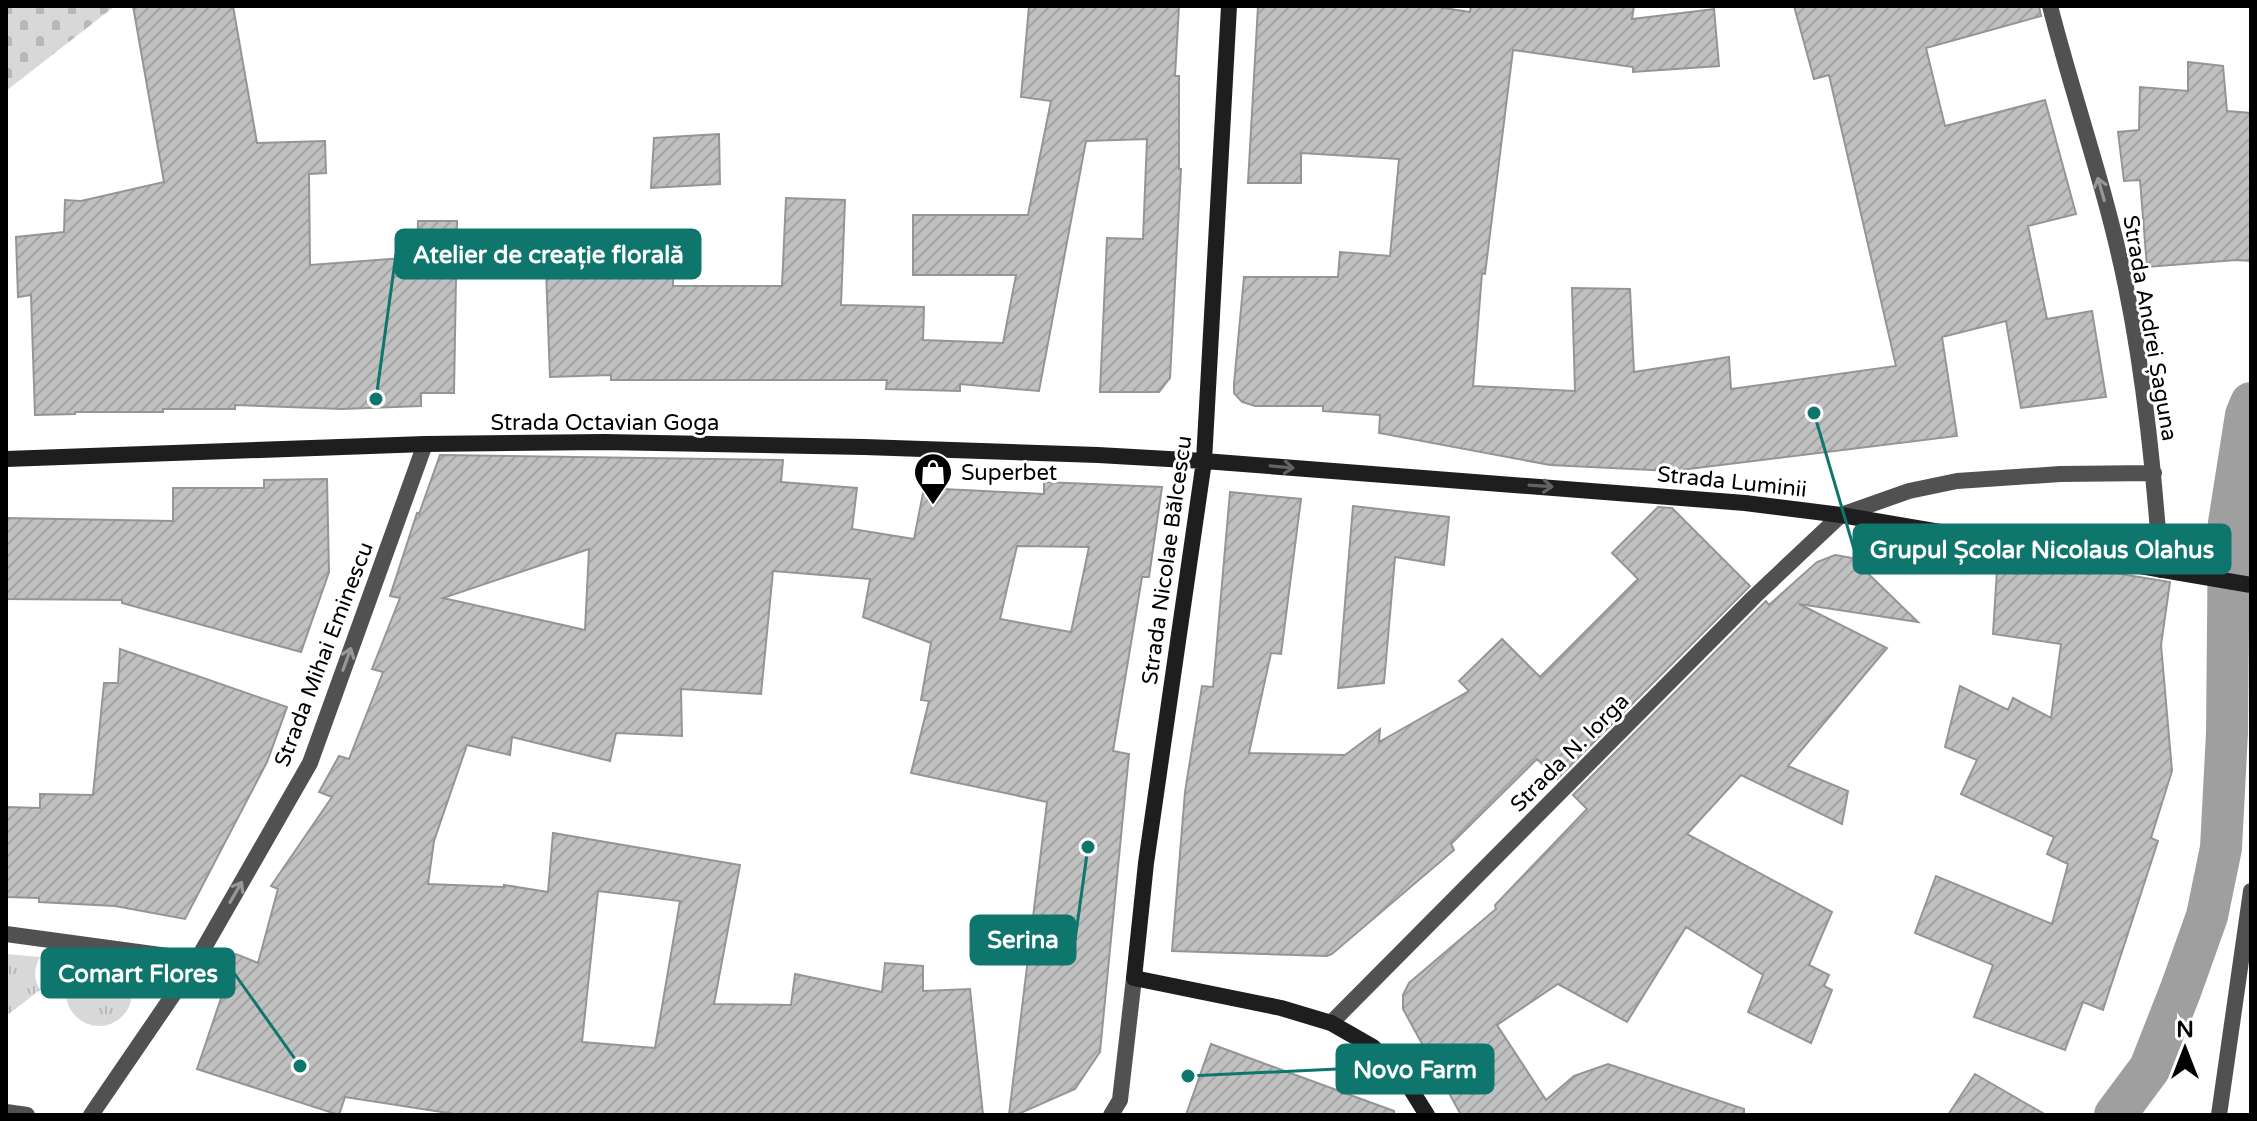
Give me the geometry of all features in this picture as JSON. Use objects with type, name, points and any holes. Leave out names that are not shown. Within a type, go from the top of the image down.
[{"type":"street","name":"Strada Nicolae Bălcescu","points":[[1111,1115],[1120,1100],[1146,863],[1204,461],[1229,6]]},
{"type":"street","name":"Strada Andrei Șaguna","points":[[2050,6],[2126,286],[2154,473],[2161,570]]},
{"type":"street","name":"Strada Octavian Goga","points":[[6,459],[425,444],[604,442],[834,446],[1204,461]]},
{"type":"street","name":"Strada Mihai Eminescu","points":[[91,1115],[197,960],[310,763],[425,444]]},
{"type":"street","name":"Strada Luminii","points":[[1204,461],[1745,503],[1841,515],[2249,584]]},
{"type":"street","points":[[1841,515],[1909,491],[1957,481],[2060,474],[2154,473]]},
{"type":"street","name":"Strada N. Iorga","points":[[1331,1023],[1764,586],[1841,515]]},
{"type":"street","points":[[2219,1115],[2251,891]]},
{"type":"street","points":[[6,934],[197,960]]},
{"type":"street","points":[[1134,978],[1281,1008],[1331,1023],[1373,1047],[1407,1083],[1427,1115]]},
{"type":"street","points":[[6,1112],[27,1115]]},
{"type":"green space","points":[[6,6],[115,6],[6,91]]},
{"type":"green space","points":[[6,954],[40,957],[35,974],[40,990],[6,1016]]},
{"type":"green space","points":[[99,960],[112,962],[127,975],[132,993],[130,1006],[117,1021],[99,1026],[86,1024],[71,1011],[66,993],[68,980],[81,965]]},
{"type":"building","points":[[133,6],[233,6],[257,143],[325,141],[326,173],[309,174],[310,265],[417,257],[418,221],[457,221],[454,393],[421,393],[421,406],[342,409],[235,405],[235,409],[35,415],[31,295],[18,297],[16,237],[64,232],[65,200],[81,201],[164,182]]},
{"type":"building","points":[[1029,6],[1179,6],[1175,76],[1179,76],[1181,169],[1170,378],[1159,392],[1100,392],[1107,238],[1143,239],[1147,139],[1086,141],[1039,391],[960,384],[960,391],[886,389],[887,380],[611,380],[611,375],[550,377],[545,243],[674,237],[673,286],[782,286],[786,198],[845,200],[841,305],[924,307],[923,340],[1003,343],[1016,275],[913,275],[913,215],[1028,215],[1051,101],[1021,97]]},
{"type":"building","points":[[1258,6],[1431,6],[1470,12],[1471,6],[1634,6],[1632,19],[1714,9],[1719,66],[1633,72],[1633,67],[1513,50],[1485,274],[1482,273],[1473,386],[1575,391],[1572,288],[1630,289],[1634,372],[1729,357],[1731,389],[1896,366],[1829,75],[1814,79],[1794,6],[2039,6],[2041,16],[1926,48],[1945,126],[2045,100],[2076,214],[2028,226],[2047,319],[2092,311],[2106,397],[2021,408],[2006,321],[1942,337],[1957,436],[1672,471],[1550,465],[1379,433],[1380,415],[1323,411],[1323,406],[1255,406],[1242,402],[1234,393],[1234,384],[1244,277],[1338,277],[1340,252],[1390,256],[1399,159],[1301,153],[1301,183],[1248,183]]},
{"type":"building","points":[[2188,62],[2223,66],[2227,111],[2251,113],[2251,261],[2147,267],[2140,180],[2124,181],[2118,132],[2139,130],[2140,87],[2188,91]]},
{"type":"building","points":[[719,134],[720,184],[651,188],[654,138]]},
{"type":"building","points":[[440,455],[783,460],[781,482],[857,488],[852,529],[914,539],[924,488],[1044,494],[1044,482],[1162,487],[1149,577],[1142,577],[1113,751],[1129,754],[1100,1052],[1075,1089],[1016,1115],[1009,1115],[1047,802],[911,773],[929,701],[921,700],[931,643],[863,617],[870,579],[773,571],[761,694],[681,689],[682,736],[616,733],[610,761],[512,737],[510,755],[467,745],[434,841],[428,884],[504,885],[548,892],[553,833],[740,865],[714,1004],[791,1005],[795,974],[882,992],[885,963],[923,966],[923,991],[970,989],[983,1115],[461,1115],[345,1097],[339,1115],[197,1069],[236,954],[258,963],[278,889],[271,886],[332,797],[319,792],[339,756],[349,759],[383,672],[372,669],[400,598],[390,596]],"holes":[[[1017,546],[1089,547],[1071,632],[1000,619]],[[589,549],[585,630],[443,598]],[[598,891],[680,901],[655,1048],[582,1042]]]},
{"type":"building","points":[[327,479],[329,572],[301,652],[122,603],[122,600],[6,599],[6,518],[173,521],[173,488],[264,488],[264,480]]},
{"type":"building","points":[[1230,492],[1301,499],[1281,654],[1271,653],[1249,753],[1345,755],[1380,729],[1379,742],[1469,691],[1459,681],[1502,639],[1540,677],[1638,579],[1612,553],[1658,507],[1672,508],[1750,586],[1557,779],[1537,759],[1451,844],[1454,850],[1332,954],[1172,951],[1185,792],[1202,686],[1213,687]]},
{"type":"building","points":[[1353,506],[1449,517],[1444,565],[1395,557],[1384,683],[1338,688]]},
{"type":"building","points":[[1998,554],[2170,582],[2161,645],[2172,771],[2151,838],[2158,841],[2103,1010],[2083,1002],[2065,1050],[1974,1017],[1993,965],[1915,933],[1936,876],[2052,924],[2068,864],[2047,854],[2054,837],[1961,794],[1977,760],[1945,747],[1960,686],[2008,710],[2013,698],[2051,718],[2061,644],[1993,634]]},
{"type":"building","points":[[1835,555],[1852,558],[1918,622],[1799,604],[1887,648],[1788,766],[1848,791],[1842,824],[1741,775],[1687,834],[1832,912],[1809,965],[1829,975],[1824,986],[1832,990],[1811,1043],[1748,1012],[1763,975],[1686,927],[1627,1022],[1558,984],[1497,1025],[1546,1100],[1574,1076],[1608,1064],[1744,1109],[1744,1115],[1461,1115],[1403,1009],[1403,995],[1409,983],[1496,909],[1495,905],[1587,809],[1573,795],[1763,604],[1766,601],[1769,605],[1817,562]]},
{"type":"building","points":[[120,649],[287,707],[267,762],[185,919],[115,906],[6,897],[6,807],[40,808],[40,794],[93,795],[104,683],[118,683]]},
{"type":"building","points":[[1211,1044],[1394,1111],[1394,1115],[1186,1115]]},
{"type":"building","points":[[1975,1074],[2046,1115],[1948,1115]]},
{"type":"waterway","points":[[2115,1115],[2150,1068],[2207,916],[2221,848],[2227,733],[2229,523],[2246,415],[2251,403]]},
{"type":"place","name":"Atelier de creație florală","points":[[376,399]]},
{"type":"place","name":"Grupul Școlar Nicolaus Olahus","points":[[1814,413]]},
{"type":"place","name":"Superbet","points":[[933,506]]},
{"type":"place","name":"Serina","points":[[1088,847]]},
{"type":"place","name":"Comart Flores","points":[[300,1066]]},
{"type":"place","name":"Novo Farm","points":[[1188,1076]]}]
